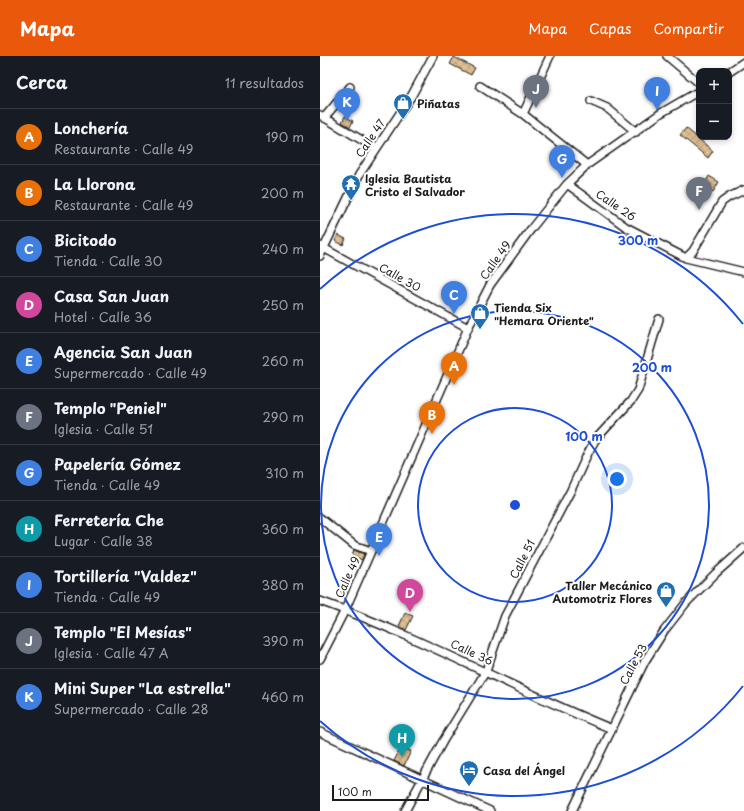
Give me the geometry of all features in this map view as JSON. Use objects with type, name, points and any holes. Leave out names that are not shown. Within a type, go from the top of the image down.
[{"type":"street","name":"Calle 47","points":[[320,256],[322,247],[343,205],[375,148],[412,95],[433,56]]},
{"type":"street","points":[[523,114],[550,56]]},
{"type":"street","points":[[667,56],[696,80]]},
{"type":"street","points":[[732,70],[744,62]]},
{"type":"street","points":[[480,86],[523,114],[587,164]]},
{"type":"street","points":[[350,87],[322,116],[375,148]]},
{"type":"street","name":"Calle 49","points":[[320,659],[345,610],[468,328],[490,285],[531,229],[567,184],[587,164],[636,132],[661,113],[696,94]]},
{"type":"street","points":[[590,101],[607,108],[636,132]]},
{"type":"street","name":"Calle 26","points":[[567,184],[626,227],[686,258],[744,272]]},
{"type":"street","points":[[686,258],[693,251],[722,202],[744,190]]},
{"type":"street","name":"Calle 30","points":[[322,247],[468,328]]},
{"type":"street","name":"Calle 51","points":[[406,811],[443,741],[486,671],[505,616],[595,440],[631,401],[638,390],[659,319]]},
{"type":"street","points":[[320,518],[354,545],[371,551]]},
{"type":"street","name":"Calle 53","points":[[572,811],[645,661],[664,631],[686,603],[744,548]]},
{"type":"street","name":"Calle 36","points":[[320,601],[410,636],[566,710],[612,729]]},
{"type":"street","points":[[320,732],[422,781],[490,811]]},
{"type":"building","points":[[454,57],[475,68],[471,75],[450,64]]},
{"type":"building","points":[[345,116],[353,121],[350,127],[342,122]]},
{"type":"building","points":[[686,128],[696,137],[696,140],[700,140],[713,151],[708,158],[680,135]]},
{"type":"building","points":[[709,176],[719,182],[713,192],[703,186]]},
{"type":"building","points":[[338,235],[346,239],[343,245],[335,241]]},
{"type":"building","points":[[354,550],[364,554],[362,560],[352,555]]},
{"type":"building","points":[[405,613],[413,616],[406,630],[399,626]]},
{"type":"building","points":[[401,747],[411,751],[404,766],[394,761]]},
{"type":"place","name":"Templo \"El Mesías\"","points":[[536,108]]},
{"type":"place","name":"Tortillería \"Valdez\"","points":[[657,110]]},
{"type":"place","name":"Piñatas","points":[[403,120]]},
{"type":"place","name":"Mini Super \"La estrella\"","points":[[347,121]]},
{"type":"place","name":"Papelería Gómez","points":[[562,178]]},
{"type":"place","name":"Iglesia Bautista Cristo el Salvador","points":[[351,201]]},
{"type":"place","name":"Templo \"Peniel\"","points":[[699,210]]},
{"type":"place","name":"Bicitodo","points":[[454,314]]},
{"type":"place","name":"Tienda Six \"Hemara Oriente\"","points":[[480,330]]},
{"type":"place","name":"Lonchería","points":[[454,385]]},
{"type":"place","name":"La Llorona","points":[[432,434]]},
{"type":"place","name":"Agencia San Juan","points":[[379,556]]},
{"type":"place","name":"Taller Mecánico Automotriz Flores","points":[[666,608]]},
{"type":"place","name":"Casa San Juan","points":[[410,612]]},
{"type":"place","name":"Ferretería Che","points":[[402,757]]},
{"type":"place","name":"Casa del Ángel","points":[[469,787]]}]
